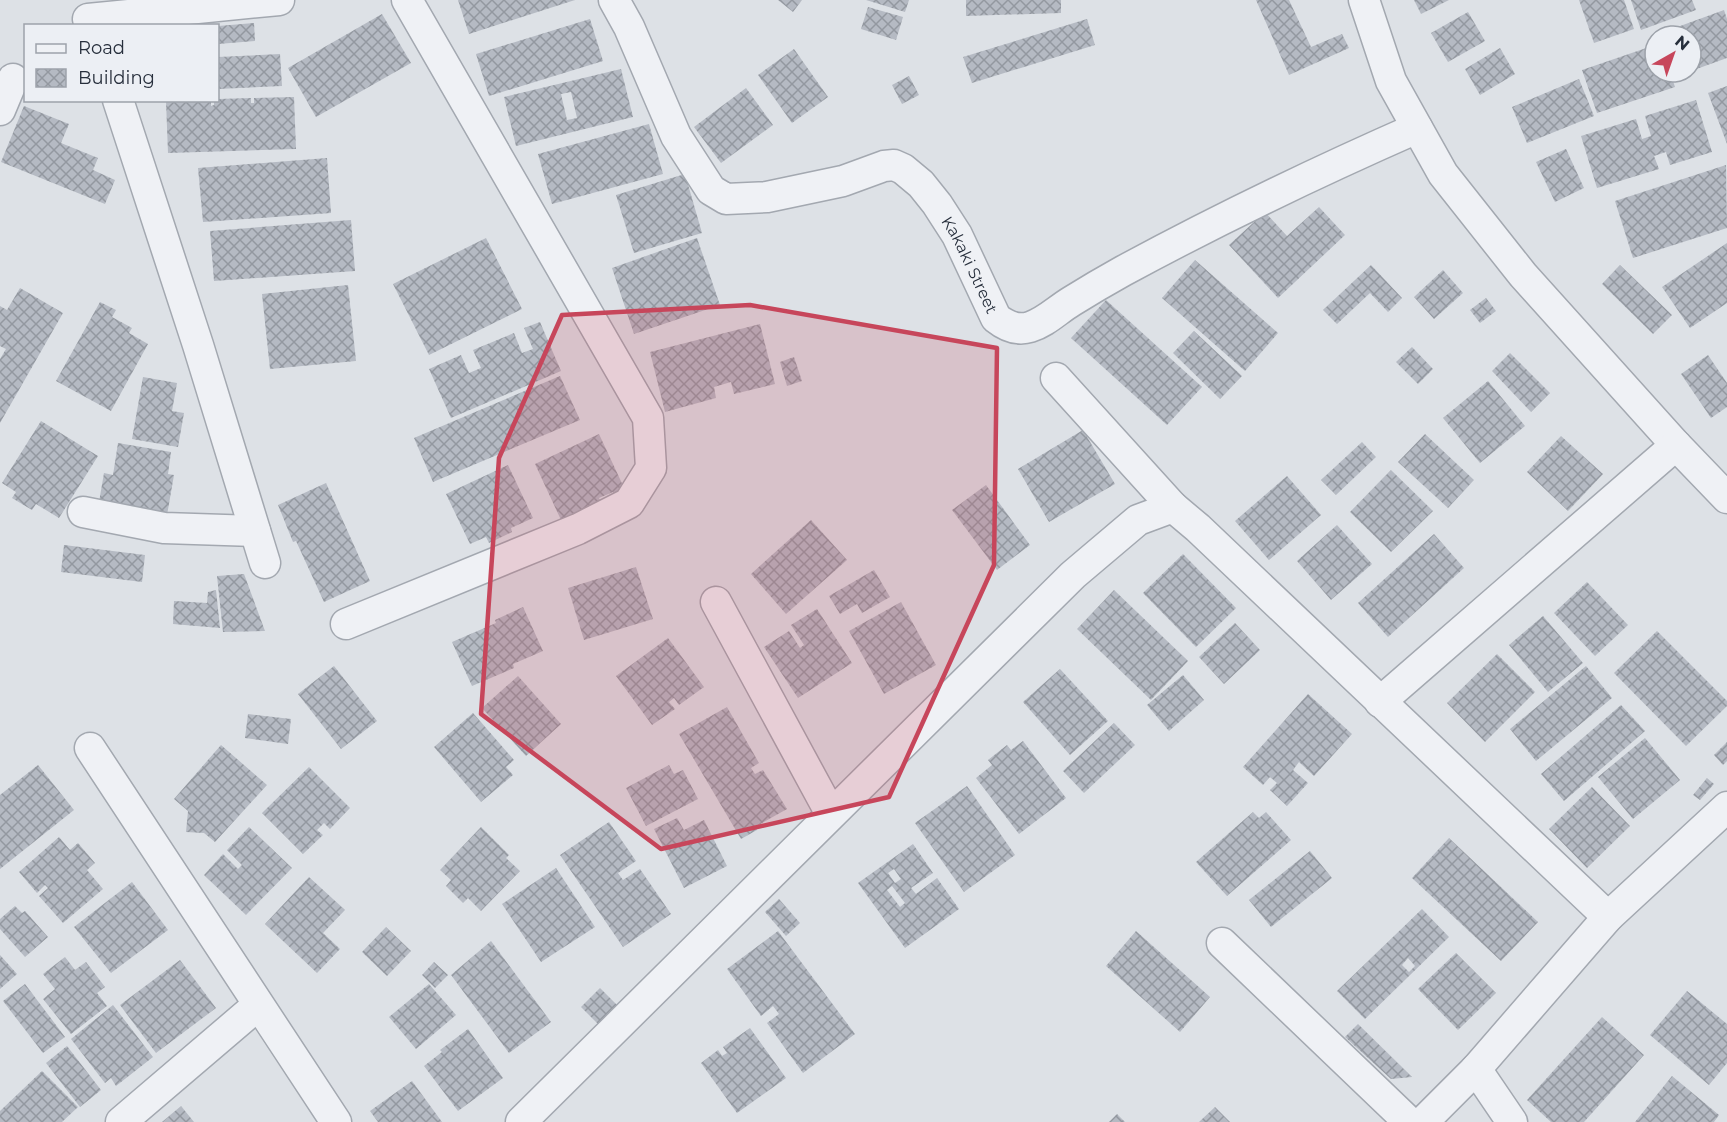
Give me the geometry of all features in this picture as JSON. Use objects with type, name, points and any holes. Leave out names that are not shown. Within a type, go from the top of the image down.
[{"type":"street","points":[[86,15],[279,0]]},
{"type":"street","points":[[346,624],[578,529],[629,502],[651,468],[648,418],[407,0]]},
{"type":"street","name":"Kakaki Street","points":[[614,0],[630,27],[676,136],[711,190],[726,199],[767,197],[843,181],[884,166],[894,165],[903,169],[917,179],[957,235],[996,318],[1002,323],[1019,329],[1046,320],[1070,302],[1121,272],[1230,214],[1417,128]]},
{"type":"street","points":[[1364,0],[1391,81],[1443,174],[1523,275],[1676,445],[1727,498]]},
{"type":"street","points":[[0,110],[13,79]]},
{"type":"street","points":[[119,102],[198,345],[265,563]]},
{"type":"street","points":[[1056,378],[1173,507],[1198,528],[1608,917]]},
{"type":"street","points":[[1380,702],[1676,445]]},
{"type":"street","points":[[521,1122],[1073,575],[1138,520],[1173,507]]},
{"type":"street","points":[[83,512],[164,528],[255,531]]},
{"type":"street","points":[[716,602],[831,814]]},
{"type":"street","points":[[90,748],[336,1122]]},
{"type":"street","points":[[1423,1122],[1476,1069],[1608,917],[1727,807]]},
{"type":"street","points":[[1222,943],[1409,1122]]},
{"type":"street","points":[[121,1122],[258,1005]]},
{"type":"street","points":[[1476,1069],[1512,1122]]},
{"type":"highlighted area","points":[[750,305],[997,348],[994,565],[889,797],[661,849],[481,714],[499,458],[562,315]]},
{"type":"building","points":[[458,0],[575,0],[469,34]]},
{"type":"building","points":[[778,0],[802,0],[793,12]]},
{"type":"building","points":[[866,0],[909,0],[905,12]]},
{"type":"building","points":[[966,0],[1061,0],[1061,13],[966,16]]},
{"type":"building","points":[[1256,0],[1289,0],[1311,47],[1342,34],[1349,48],[1289,75]]},
{"type":"building","points":[[1414,0],[1449,0],[1421,14]]},
{"type":"building","points":[[1579,0],[1624,0],[1634,29],[1594,43]]},
{"type":"building","points":[[1631,0],[1692,0],[1696,10],[1658,24],[1643,24],[1641,30]]},
{"type":"building","points":[[868,7],[903,17],[896,40],[861,29]]},
{"type":"building","points":[[1724,10],[1727,19],[1727,58],[1703,67],[1703,24],[1686,24]]},
{"type":"building","points":[[1468,12],[1485,41],[1448,62],[1431,33]]},
{"type":"building","points":[[382,14],[411,63],[316,117],[288,68]]},
{"type":"building","points":[[590,19],[603,61],[489,96],[476,54]]},
{"type":"building","points":[[1087,19],[1095,45],[972,83],[963,57]]},
{"type":"building","points":[[254,23],[255,41],[219,44],[219,26]]},
{"type":"building","points":[[1500,48],[1515,74],[1480,95],[1465,69]]},
{"type":"building","points":[[794,49],[828,97],[792,123],[758,75]]},
{"type":"building","points":[[1643,49],[1643,84],[1674,84],[1675,87],[1597,113],[1582,70]]},
{"type":"building","points":[[280,54],[282,86],[219,89],[219,57]]},
{"type":"building","points":[[621,69],[633,117],[516,146],[504,97]],"holes":[[[571,92],[577,118],[567,120],[561,94]]]},
{"type":"building","points":[[909,76],[919,95],[902,104],[892,85]]},
{"type":"building","points":[[1579,79],[1594,116],[1527,143],[1512,107]]},
{"type":"building","points":[[1727,86],[1727,144],[1708,93]]},
{"type":"building","points":[[746,88],[773,125],[721,163],[694,127]]},
{"type":"building","points":[[294,97],[296,149],[168,153],[166,102],[211,102],[211,106],[214,102],[219,102],[219,99],[251,98],[251,103],[254,103],[254,98]]},
{"type":"building","points":[[1696,100],[1712,152],[1670,165],[1666,152],[1654,156],[1659,169],[1597,188],[1581,136],[1636,119],[1642,139],[1651,136],[1645,116]]},
{"type":"building","points":[[24,106],[69,124],[61,143],[98,158],[93,170],[115,180],[105,204],[1,162]]},
{"type":"building","points":[[649,124],[663,174],[552,204],[538,154]]},
{"type":"building","points":[[1566,149],[1584,188],[1555,202],[1536,162]]},
{"type":"building","points":[[327,158],[331,213],[203,222],[198,168]]},
{"type":"building","points":[[1726,165],[1727,228],[1633,258],[1615,201]]},
{"type":"building","points":[[685,174],[702,233],[634,253],[616,195]]},
{"type":"building","points":[[1319,207],[1345,235],[1278,298],[1229,245],[1265,212],[1287,236]]},
{"type":"building","points":[[351,220],[355,271],[214,281],[210,231]]},
{"type":"building","points":[[486,238],[522,309],[429,355],[393,284]]},
{"type":"building","points":[[697,238],[720,305],[634,334],[612,268]]},
{"type":"building","points":[[1727,243],[1727,303],[1690,328],[1662,287]]},
{"type":"building","points":[[1195,260],[1278,333],[1245,371],[1162,298]]},
{"type":"building","points":[[1371,265],[1402,298],[1388,312],[1370,293],[1337,324],[1323,310]]},
{"type":"building","points":[[1620,265],[1672,315],[1653,334],[1602,284]]},
{"type":"building","points":[[1443,270],[1463,293],[1434,319],[1414,297]]},
{"type":"building","points":[[348,285],[356,361],[270,369],[262,294]]},
{"type":"building","points":[[20,288],[63,313],[0,423],[0,359],[6,349],[0,346],[0,306],[7,310]]},
{"type":"building","points":[[1486,298],[1496,311],[1480,323],[1470,310]]},
{"type":"building","points":[[1106,300],[1202,387],[1167,425],[1071,338]]},
{"type":"building","points":[[100,302],[116,310],[112,317],[132,328],[129,333],[148,344],[111,411],[56,381]]},
{"type":"building","points":[[540,322],[561,371],[451,418],[429,369],[461,355],[469,373],[481,368],[473,350],[514,333],[522,353],[533,349],[524,328]]},
{"type":"building","points":[[760,324],[775,384],[734,394],[731,382],[714,387],[716,398],[665,412],[650,352]]},
{"type":"building","points":[[1194,331],[1242,376],[1220,399],[1173,353]]},
{"type":"building","points":[[1412,347],[1433,369],[1418,384],[1396,362]]},
{"type":"building","points":[[1510,353],[1550,393],[1531,412],[1492,371]]},
{"type":"building","points":[[1708,355],[1727,383],[1727,407],[1711,418],[1681,374]]},
{"type":"building","points":[[794,357],[802,381],[787,386],[780,362]]},
{"type":"building","points":[[560,376],[580,420],[433,482],[414,438]]},
{"type":"building","points":[[143,377],[177,383],[172,411],[184,413],[178,447],[132,439]]},
{"type":"building","points":[[1488,381],[1525,426],[1480,463],[1443,418]]},
{"type":"building","points":[[41,421],[98,456],[59,518],[36,504],[32,510],[12,498],[16,492],[2,483]]},
{"type":"building","points":[[1083,430],[1115,484],[1049,522],[1018,469]]},
{"type":"building","points":[[599,434],[626,492],[616,497],[613,492],[599,498],[603,506],[588,513],[585,508],[561,520],[535,464]]},
{"type":"building","points":[[1425,434],[1474,480],[1448,508],[1398,462]]},
{"type":"building","points":[[1561,436],[1603,474],[1568,511],[1527,472]]},
{"type":"building","points":[[1362,442],[1376,457],[1336,495],[1321,480]]},
{"type":"building","points":[[118,443],[171,452],[168,474],[174,475],[166,521],[98,508],[104,473],[113,475]]},
{"type":"building","points":[[508,465],[533,518],[511,528],[512,532],[489,543],[486,537],[470,544],[446,494]]},
{"type":"building","points":[[1391,470],[1433,511],[1391,552],[1350,512]]},
{"type":"building","points":[[1287,476],[1321,515],[1269,560],[1235,521]]},
{"type":"building","points":[[326,483],[370,581],[324,602],[296,541],[293,542],[278,505]]},
{"type":"building","points":[[986,485],[1030,545],[997,570],[952,510]]},
{"type":"building","points":[[811,520],[847,560],[786,614],[751,574]]},
{"type":"building","points":[[1337,525],[1372,564],[1331,600],[1297,561]]},
{"type":"building","points":[[1434,534],[1464,568],[1388,637],[1358,603]]},
{"type":"building","points":[[64,545],[145,555],[142,582],[61,572]]},
{"type":"building","points":[[1183,554],[1236,608],[1196,647],[1143,593]]},
{"type":"building","points":[[636,567],[653,619],[584,640],[568,588]]},
{"type":"building","points":[[874,570],[890,597],[862,613],[857,604],[840,614],[829,596]]},
{"type":"building","points":[[244,574],[265,631],[223,632],[217,576]]},
{"type":"building","points":[[1587,582],[1628,625],[1595,656],[1554,613]]},
{"type":"building","points":[[216,590],[220,628],[173,624],[174,601],[207,603],[208,592]]},
{"type":"building","points":[[1114,590],[1188,661],[1151,700],[1077,629]]},
{"type":"building","points":[[901,602],[936,665],[884,694],[849,631]]},
{"type":"building","points":[[523,607],[543,651],[513,664],[514,668],[472,686],[452,642],[496,623],[495,620]]},
{"type":"building","points":[[817,609],[852,663],[798,698],[764,647],[789,631],[800,648],[804,645],[791,625]]},
{"type":"building","points":[[1543,616],[1583,663],[1548,692],[1509,645]]},
{"type":"building","points":[[1235,623],[1260,650],[1224,684],[1199,657]]},
{"type":"building","points":[[1657,631],[1727,701],[1727,706],[1686,746],[1614,673]]},
{"type":"building","points":[[668,638],[704,687],[679,705],[674,698],[669,702],[675,709],[652,725],[616,676]]},
{"type":"building","points":[[1497,654],[1535,692],[1485,742],[1447,703]]},
{"type":"building","points":[[334,666],[377,721],[341,749],[298,694]]},
{"type":"building","points":[[1586,666],[1612,698],[1536,761],[1510,729]]},
{"type":"building","points":[[1060,669],[1108,721],[1070,755],[1023,702]]},
{"type":"building","points":[[1183,675],[1204,700],[1169,731],[1147,705]]},
{"type":"building","points":[[518,676],[561,724],[526,756],[482,708]]},
{"type":"building","points":[[1308,694],[1352,734],[1314,776],[1299,762],[1293,770],[1308,783],[1287,806],[1270,790],[1277,783],[1270,777],[1263,785],[1243,767]]},
{"type":"building","points":[[1621,705],[1645,731],[1564,801],[1541,774]]},
{"type":"building","points":[[727,707],[759,763],[751,768],[755,774],[763,770],[787,809],[755,827],[757,830],[741,839],[679,734]]},
{"type":"building","points":[[473,713],[514,760],[506,767],[513,775],[481,802],[434,747]]},
{"type":"building","points":[[248,714],[291,719],[288,744],[245,738]]},
{"type":"building","points":[[1114,723],[1135,745],[1084,793],[1063,771]]},
{"type":"building","points":[[1645,738],[1680,780],[1633,819],[1598,777]]},
{"type":"building","points":[[1023,741],[1066,798],[1019,834],[976,778],[992,765],[988,760],[1007,745],[1011,750]]},
{"type":"building","points":[[1727,742],[1727,761],[1723,765],[1714,755]]},
{"type":"building","points":[[221,745],[267,785],[215,842],[204,833],[186,832],[188,811],[174,799]]},
{"type":"building","points":[[38,765],[74,810],[0,869],[0,795]]},
{"type":"building","points":[[669,765],[674,774],[683,770],[698,799],[646,826],[626,788]]},
{"type":"building","points":[[309,767],[350,808],[330,829],[324,823],[317,830],[323,835],[303,854],[262,813]]},
{"type":"building","points":[[1707,778],[1714,784],[1700,800],[1693,795]]},
{"type":"building","points":[[967,786],[1015,855],[964,892],[915,823]]},
{"type":"building","points":[[1592,787],[1630,826],[1587,868],[1549,829]]},
{"type":"building","points":[[1253,812],[1259,818],[1266,812],[1291,840],[1227,896],[1196,862]]},
{"type":"building","points":[[677,818],[684,830],[704,820],[727,866],[684,888],[654,829]]},
{"type":"building","points":[[609,822],[636,861],[618,873],[623,880],[640,869],[671,914],[623,947],[560,855]]},
{"type":"building","points":[[249,827],[292,868],[246,915],[204,875],[223,854],[238,869],[242,865],[227,850]]},
{"type":"building","points":[[481,827],[509,855],[506,858],[520,871],[481,911],[468,898],[463,903],[446,886],[451,880],[440,870]]},
{"type":"building","points":[[59,837],[70,850],[78,843],[95,863],[87,870],[103,889],[63,923],[39,896],[48,888],[45,885],[37,893],[19,872]]},
{"type":"building","points":[[1449,838],[1538,922],[1501,961],[1412,878]]},
{"type":"building","points":[[913,844],[933,873],[911,888],[916,894],[937,878],[959,909],[905,948],[858,883]],"holes":[[[894,869],[901,879],[895,883],[888,873]],[[892,886],[905,903],[900,907],[887,890]]]},
{"type":"building","points":[[1310,851],[1332,878],[1271,927],[1249,900]]},
{"type":"building","points":[[556,868],[595,927],[541,962],[502,904]]},
{"type":"building","points":[[309,877],[345,910],[323,933],[340,949],[317,973],[265,924]]},
{"type":"building","points":[[132,882],[168,930],[111,973],[74,927]]},
{"type":"building","points":[[779,899],[800,923],[786,936],[765,912]]},
{"type":"building","points":[[15,906],[22,913],[25,911],[48,937],[25,957],[0,929],[0,919]]},
{"type":"building","points":[[1422,909],[1449,937],[1365,1019],[1337,991]],"holes":[[[1408,958],[1415,966],[1409,972],[1402,965]]]},
{"type":"building","points":[[386,927],[411,951],[387,976],[362,952]]},
{"type":"building","points":[[778,931],[855,1034],[803,1073],[767,1023],[779,1014],[773,1006],[761,1016],[727,969]]},
{"type":"building","points":[[1136,931],[1210,997],[1180,1032],[1106,966]]},
{"type":"building","points":[[491,941],[551,1022],[509,1053],[451,975]]},
{"type":"building","points":[[1456,953],[1496,993],[1458,1030],[1418,989]]},
{"type":"building","points":[[0,955],[17,974],[0,989]]},
{"type":"building","points":[[65,957],[75,970],[86,962],[105,987],[97,993],[107,1006],[71,1034],[43,999],[55,989],[43,974]]},
{"type":"building","points":[[180,960],[216,1008],[156,1053],[120,1005]]},
{"type":"building","points":[[434,962],[448,975],[435,988],[422,975]]},
{"type":"building","points":[[25,984],[65,1037],[43,1053],[3,1001]]},
{"type":"building","points":[[429,984],[456,1015],[416,1049],[389,1017]]},
{"type":"building","points":[[600,988],[619,1007],[601,1027],[581,1007]]},
{"type":"building","points":[[1687,991],[1727,1024],[1727,1063],[1709,1085],[1650,1035]]},
{"type":"building","points":[[113,1005],[153,1057],[116,1086],[111,1078],[105,1083],[71,1039]]},
{"type":"building","points":[[1602,1017],[1644,1055],[1584,1122],[1551,1122],[1527,1100]]},
{"type":"building","points":[[1358,1024],[1412,1077],[1391,1079],[1345,1037]]},
{"type":"building","points":[[750,1028],[786,1078],[737,1113],[701,1063],[718,1050],[722,1056],[727,1053],[723,1047]]},
{"type":"building","points":[[468,1029],[503,1078],[458,1111],[424,1066],[442,1052],[440,1050]]},
{"type":"building","points":[[67,1046],[101,1090],[80,1107],[46,1063]]},
{"type":"building","points":[[42,1071],[78,1107],[62,1122],[0,1122],[0,1111]]},
{"type":"building","points":[[1672,1076],[1719,1115],[1714,1122],[1635,1122]]},
{"type":"building","points":[[412,1081],[442,1122],[378,1122],[370,1111]]},
{"type":"building","points":[[181,1106],[194,1122],[162,1122]]},
{"type":"building","points":[[1215,1107],[1230,1122],[1199,1122]]},
{"type":"building","points":[[1117,1114],[1125,1122],[1109,1122]]}]
